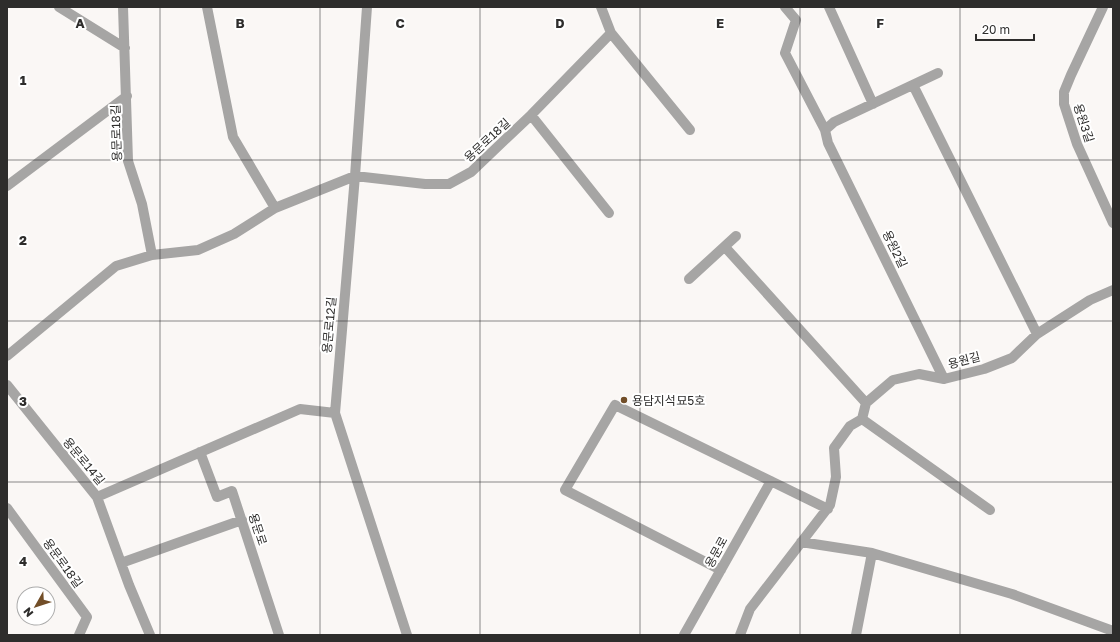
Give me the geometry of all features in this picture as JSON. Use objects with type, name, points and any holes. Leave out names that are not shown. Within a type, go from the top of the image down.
[{"type":"street","points":[[60,7],[125,48]]},
{"type":"street","name":"용문로18길","points":[[124,7],[128,161],[142,204],[152,255]]},
{"type":"street","points":[[207,7],[233,137],[275,208]]},
{"type":"street","name":"용문로12길","points":[[367,7],[355,176],[335,413],[407,635]]},
{"type":"street","points":[[601,7],[611,33],[690,130]]},
{"type":"street","name":"용원2길","points":[[785,7],[796,20],[785,53],[825,130],[828,143],[944,379]]},
{"type":"street","points":[[829,7],[873,104]]},
{"type":"street","name":"용원3길","points":[[1103,7],[1064,92],[1064,104],[1077,144],[1113,223]]},
{"type":"street","name":"용문로18길","points":[[7,356],[116,266],[152,255],[198,250],[234,234],[275,208],[355,176],[424,184],[449,184],[472,172],[531,115],[611,33]]},
{"type":"street","points":[[825,130],[834,122],[938,73]]},
{"type":"street","points":[[913,85],[1038,334]]},
{"type":"street","points":[[7,186],[127,96]]},
{"type":"street","points":[[531,115],[609,213]]},
{"type":"street","points":[[689,279],[736,236]]},
{"type":"street","points":[[725,247],[866,403],[862,419],[850,426],[834,448],[836,477],[828,509],[750,609],[740,635]]},
{"type":"street","name":"용원길","points":[[866,403],[893,380],[919,374],[944,379],[984,369],[1012,358],[1038,334],[1090,300],[1113,290]]},
{"type":"street","name":"용문로14길","points":[[7,385],[96,497],[150,635]]},
{"type":"street","points":[[721,570],[565,490],[615,405],[828,509]]},
{"type":"street","points":[[96,497],[300,409],[335,413]]},
{"type":"street","points":[[862,419],[990,510]]},
{"type":"street","name":"용문로","points":[[200,452],[217,497],[232,491],[279,635]]},
{"type":"street","name":"용문로","points":[[684,635],[771,481]]},
{"type":"street","name":"용문로18길","points":[[7,508],[86,617],[79,635]]},
{"type":"street","points":[[121,564],[242,520]]},
{"type":"street","points":[[801,542],[872,553],[1012,594],[1113,631]]},
{"type":"street","points":[[856,635],[872,553]]},
{"type":"place","name":"용담지석묘5호","points":[[624,400]]}]
